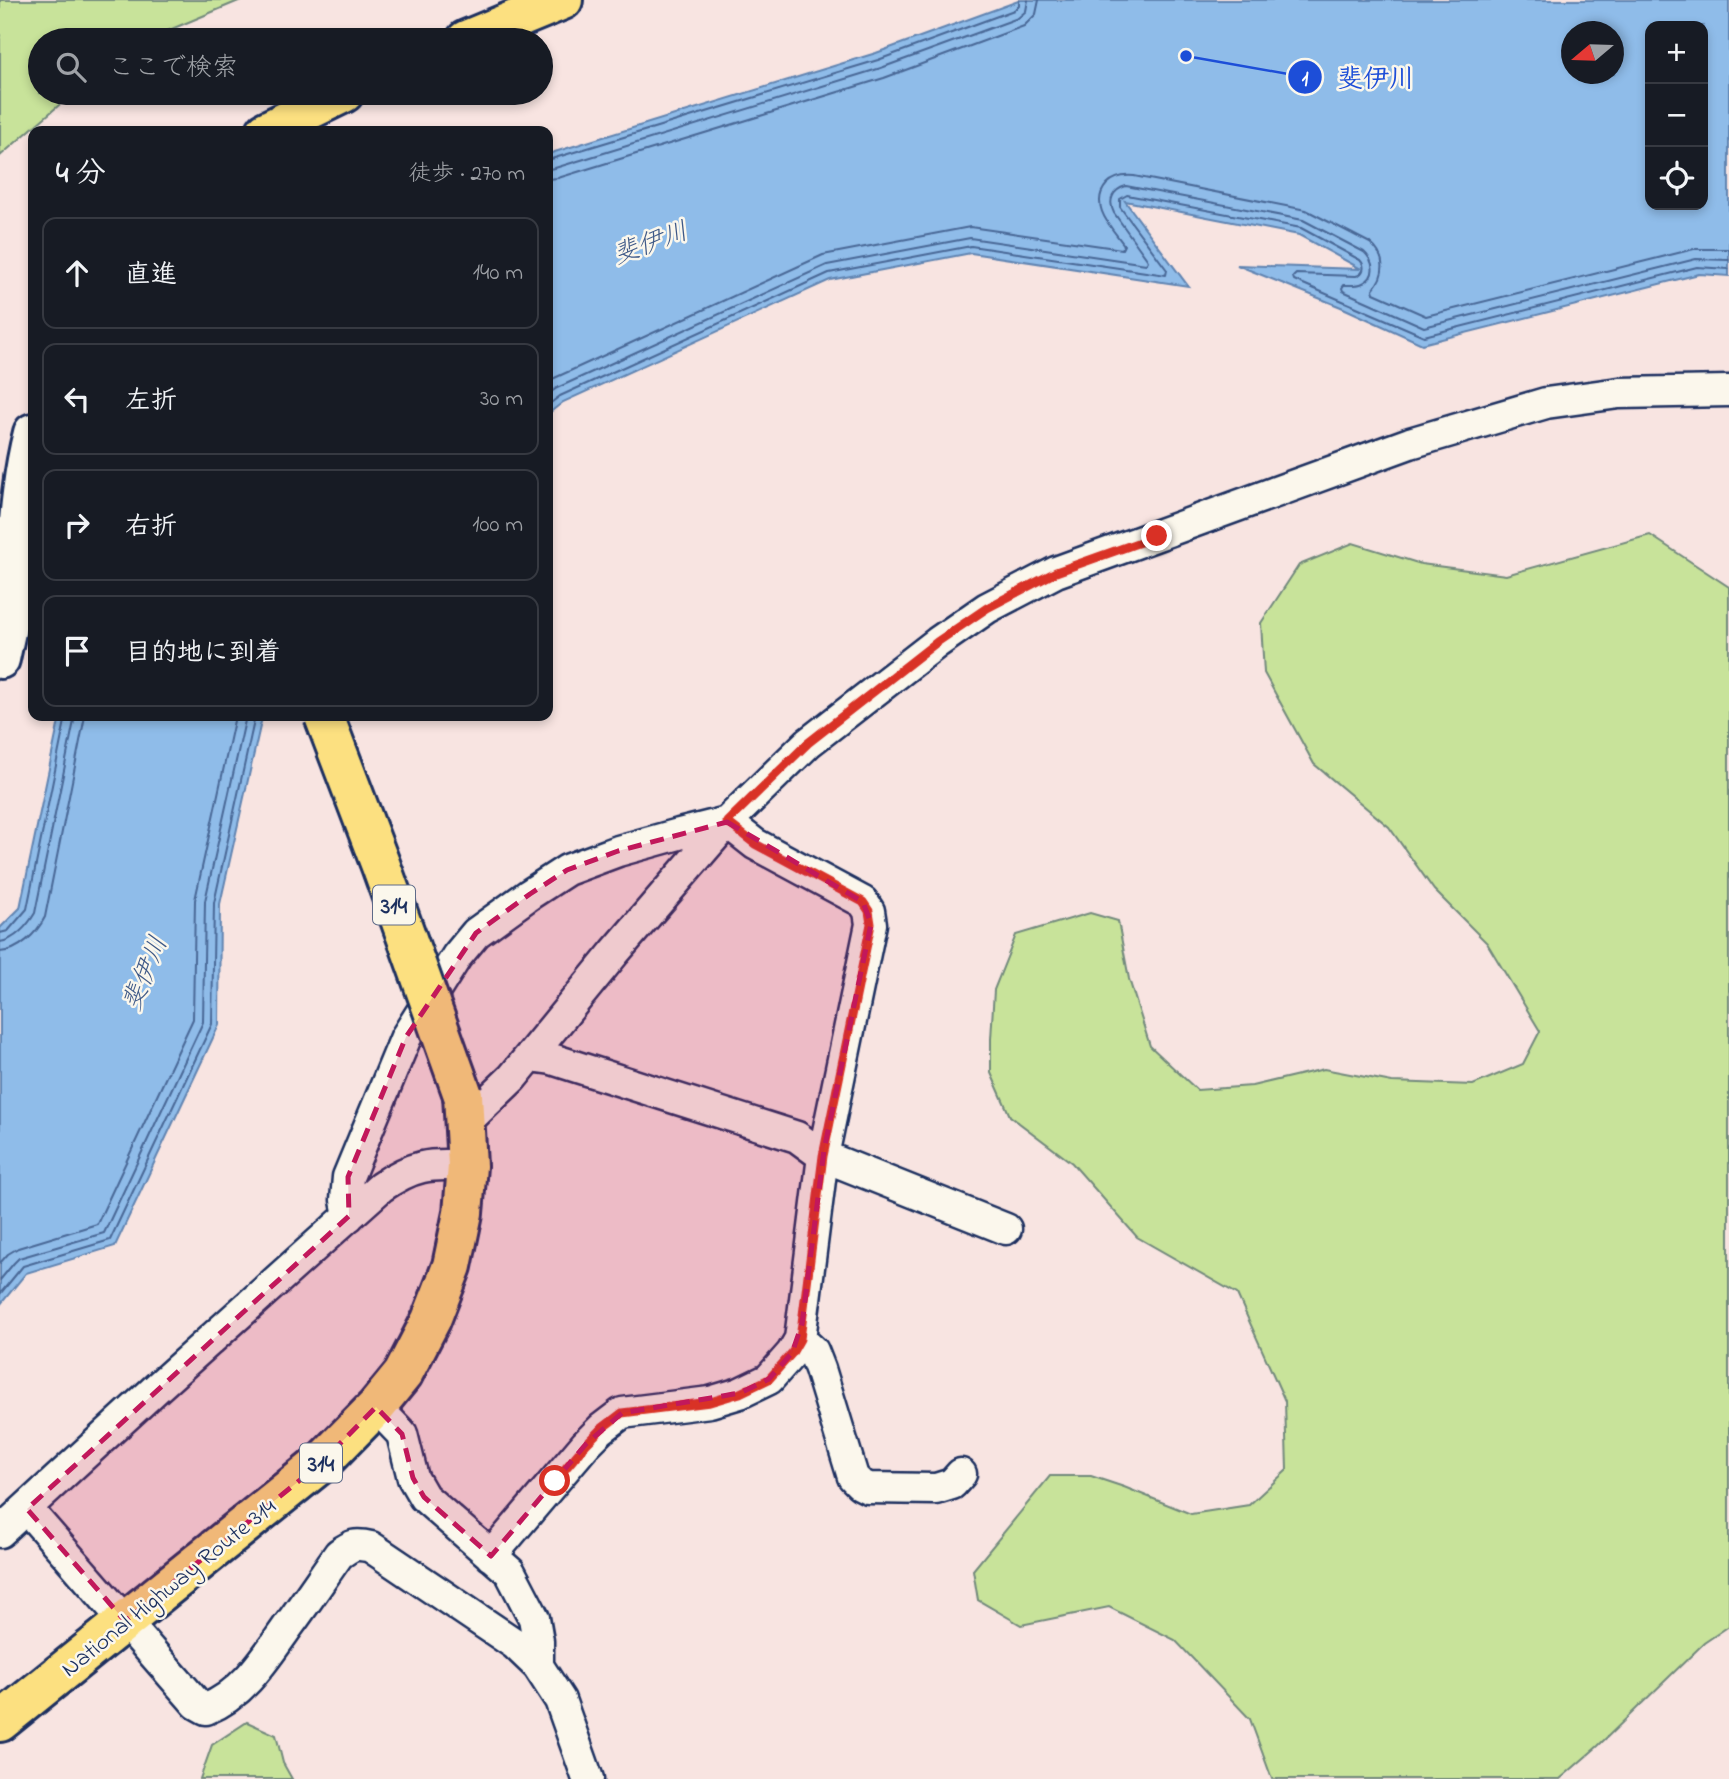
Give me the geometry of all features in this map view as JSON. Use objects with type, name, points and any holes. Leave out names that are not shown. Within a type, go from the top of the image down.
[{"type":"highway","points":[[495,28],[563,0]]},
{"type":"highway","points":[[276,126],[319,105]]},
{"type":"highway","name":"National Highway Route 314","points":[[0,1722],[320,1464],[376,1407],[403,1374],[431,1320],[452,1266],[463,1213],[467,1166],[464,1109],[385,879],[326,721]]},
{"type":"street","points":[[464,1109],[512,1078],[623,942],[727,822],[808,743],[937,642],[987,608],[1056,572],[1410,443],[1546,403],[1619,393],[1729,391]]},
{"type":"street","points":[[0,659],[11,603],[28,452]]},
{"type":"street","points":[[491,1556],[586,1444],[622,1413],[710,1402],[740,1393],[769,1379],[792,1353],[800,1339],[823,1156],[871,924],[869,911],[863,902],[755,844],[727,822]]},
{"type":"street","points":[[349,1216],[346,1200],[348,1177],[406,1037],[457,956],[476,933],[567,870],[618,851],[727,822]]},
{"type":"street","points":[[530,1056],[552,1059],[797,1137],[823,1156],[1006,1229]]},
{"type":"street","points":[[0,1532],[381,1187],[398,1175],[421,1167],[439,1164],[467,1166]]},
{"type":"street","points":[[800,1339],[813,1351],[817,1360],[853,1477],[860,1484],[868,1488],[936,1489],[952,1484],[961,1474]]},
{"type":"street","points":[[376,1407],[402,1434],[413,1478],[424,1497],[510,1573],[534,1618],[538,1666]]},
{"type":"street","points":[[27,1509],[197,1704],[206,1709],[216,1705],[254,1674],[339,1554],[351,1546],[371,1547],[515,1644],[538,1666],[560,1700],[588,1779]]},
{"type":"highlighted area","points":[[727,822],[863,902],[871,924],[824,1150],[802,1324],[792,1353],[769,1379],[740,1393],[622,1413],[586,1444],[491,1556],[424,1497],[413,1478],[402,1434],[376,1407],[320,1464],[125,1621],[27,1509],[349,1216],[348,1177],[406,1037],[476,933],[567,870],[618,851]]},
{"type":"green space","points":[[0,0],[241,0],[174,28],[28,28],[28,105],[59,105],[35,126],[28,126],[28,132],[0,156]]},
{"type":"green space","points":[[1650,535],[1729,587],[1729,1626],[1704,1643],[1598,1746],[1560,1779],[1272,1779],[1250,1719],[1175,1640],[1109,1607],[1021,1625],[978,1600],[973,1570],[1050,1476],[1091,1476],[1191,1514],[1249,1505],[1287,1470],[1285,1401],[1237,1294],[1137,1237],[1072,1163],[1010,1116],[991,1073],[994,990],[1016,935],[1090,913],[1118,921],[1129,979],[1150,1046],[1197,1090],[1252,1086],[1324,1069],[1392,1082],[1473,1085],[1523,1064],[1540,1031],[1487,943],[1434,890],[1389,827],[1314,764],[1264,673],[1261,623],[1299,565],[1353,543],[1421,564],[1506,575]]},
{"type":"green space","points":[[247,1722],[276,1735],[283,1763],[292,1779],[200,1779],[212,1745]]},
{"type":"water","points":[[1021,0],[1729,0],[1729,276],[1699,274],[1422,344],[1341,307],[1237,265],[1361,269],[1299,235],[1125,201],[1188,286],[971,253],[830,280],[563,402],[553,410],[553,152],[876,53]]},
{"type":"water","points":[[59,721],[262,721],[220,904],[219,1025],[115,1246],[26,1273],[0,1305],[0,928],[20,908]]},
{"type":"place","name":"斐伊川","points":[[1186,56]]},
{"type":"route","points":[[555,1481],[586,1444],[622,1413],[710,1402],[740,1393],[769,1379],[792,1353],[800,1339],[823,1156],[871,924],[869,911],[863,902],[755,844],[727,822],[808,743],[937,642],[987,608],[1056,572],[1157,536]]}]
